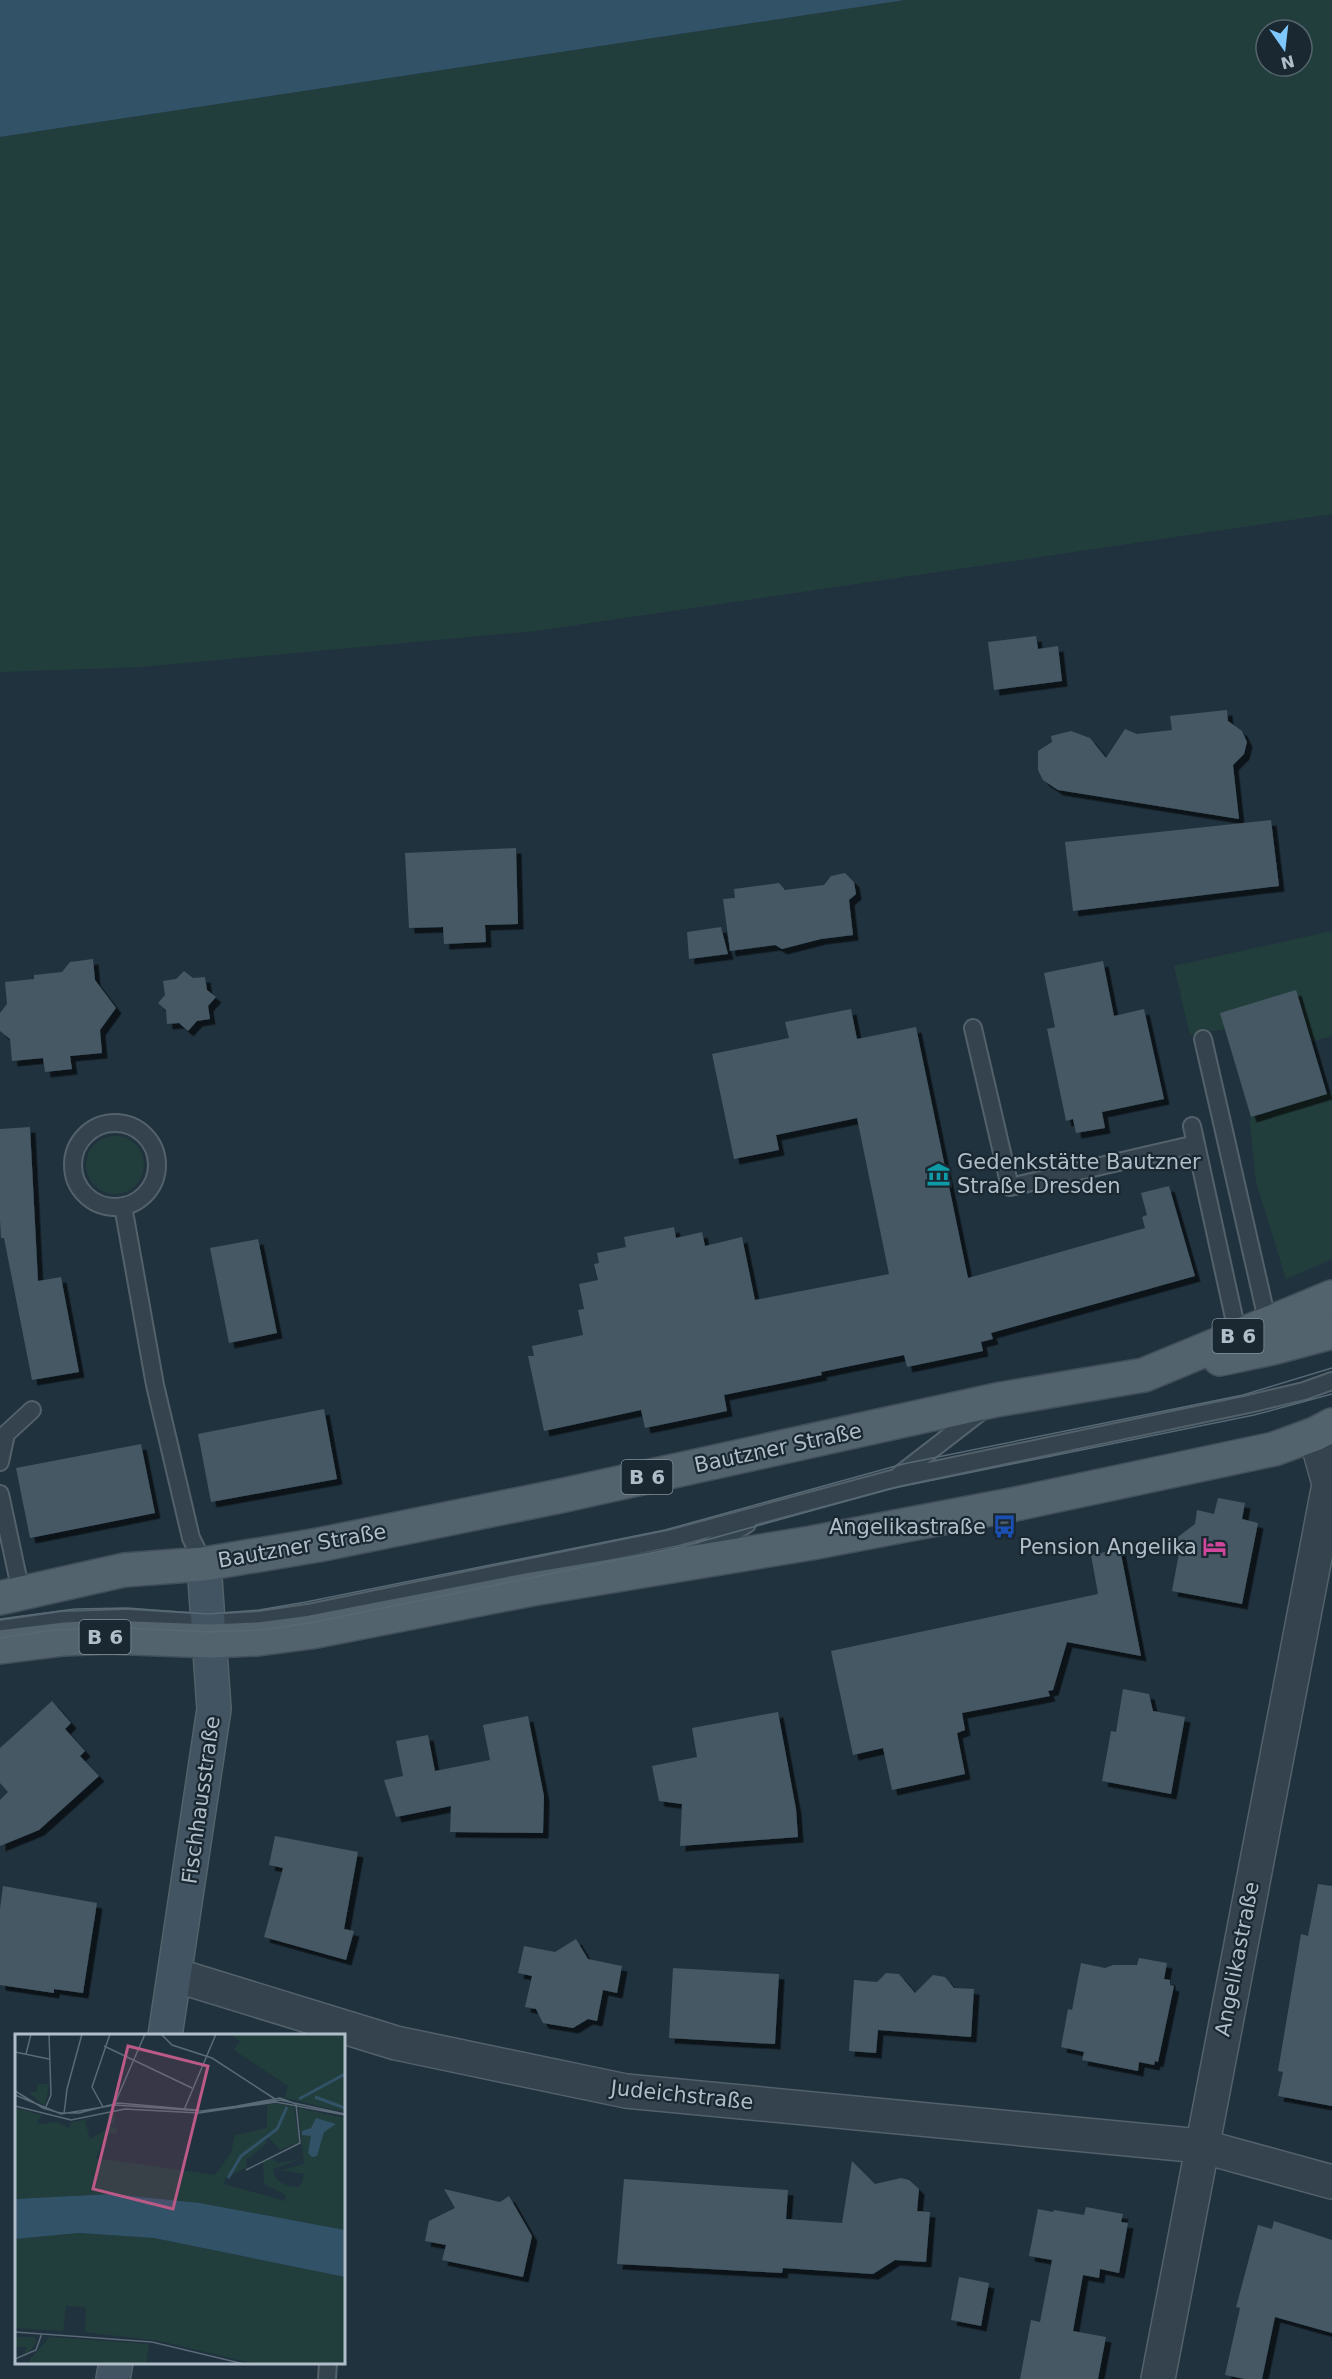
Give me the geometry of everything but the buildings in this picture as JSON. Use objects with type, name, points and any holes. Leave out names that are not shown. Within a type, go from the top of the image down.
[{"type":"main road","name":"Bautzner Straße","points":[[10,1595],[124,1570],[204,1564],[308,1547],[560,1497],[996,1400],[1144,1375],[1332,1297]]},
{"type":"main road","points":[[1144,1375],[1272,1348],[1332,1332]]},
{"type":"main road","name":"B 6","points":[[0,1647],[64,1639],[209,1632],[258,1639],[311,1632],[681,1563],[811,1543],[1045,1498],[1242,1458],[1275,1449],[1323,1430]]},
{"type":"main road","name":"Fischhausstraße","points":[[165,2034],[214,1709],[204,1564]]},
{"type":"main road","points":[[113,2379],[116,2364]]},
{"type":"street","name":"Angelikastraße","points":[[1158,2379],[1329,1484],[1323,1430]]},
{"type":"street","name":"Judeichstraße","points":[[175,1975],[396,2043],[626,2091],[1201,2146],[1332,2182]]},
{"type":"lane","points":[[973,1028],[1010,1187],[1196,1144]]},
{"type":"lane","points":[[1203,1039],[1268,1324]]},
{"type":"lane","points":[[119,1122],[132,1126],[148,1138],[157,1156],[158,1170],[154,1183],[146,1194],[135,1202],[123,1206],[108,1206],[94,1202],[75,1180],[72,1166],[81,1138],[92,1128],[106,1123],[119,1122]]},
{"type":"lane","points":[[1192,1126],[1238,1336]]},
{"type":"lane","points":[[123,1206],[155,1385],[191,1538],[204,1564]]},
{"type":"lane","points":[[0,1629],[64,1620],[127,1618],[209,1632],[673,1538],[896,1478],[1249,1404],[1332,1381]]},
{"type":"lane","points":[[1312,1388],[1332,1386]]},
{"type":"lane","points":[[896,1478],[996,1400]]},
{"type":"lane","points":[[0,1462],[6,1434],[32,1410]]},
{"type":"lane","points":[[0,1494],[10,1595]]},
{"type":"lane","points":[[681,1563],[760,1515]]},
{"type":"lane","points":[[327,2379],[328,2364]]},
{"type":"green space","points":[[905,0],[1332,0],[1332,514],[536,631],[141,667],[0,672],[0,137]]},
{"type":"green space","points":[[1332,931],[1332,1036],[1311,1042],[1296,991],[1225,1029],[1190,1035],[1174,966]]},
{"type":"green space","points":[[1332,1092],[1332,1259],[1286,1279],[1256,1182],[1251,1117]]},
{"type":"green space","points":[[115,1136],[131,1141],[139,1149],[144,1165],[139,1181],[131,1189],[115,1194],[99,1189],[91,1181],[86,1165],[91,1149],[99,1141]]},
{"type":"water","points":[[0,0],[905,0],[0,137]]},
{"type":"tram line","points":[[0,1619],[75,1609],[127,1608],[208,1614],[259,1610],[306,1602],[665,1530],[903,1464],[1243,1395],[1332,1368]]},
{"type":"tram line","points":[[0,1638],[53,1630],[127,1628],[209,1632],[261,1630],[310,1623],[681,1547],[889,1489],[1254,1415],[1332,1394]]},
{"type":"place","name":"Gedenkstätte Bautzner Straße Dresden","points":[[939,1174]]},
{"type":"place","name":"Angelikastraße","points":[[1004,1527]]},
{"type":"place","name":"Pension Angelika","points":[[1215,1547]]}]
